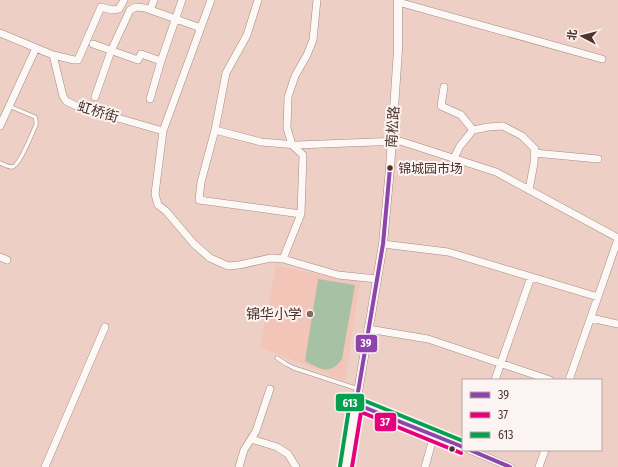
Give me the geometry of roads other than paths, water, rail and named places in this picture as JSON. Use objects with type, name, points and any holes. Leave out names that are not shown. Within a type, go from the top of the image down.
[{"type":"street","points":[[0,33],[53,55],[78,60],[101,7],[112,10],[119,9],[124,0]]},
{"type":"street","points":[[150,10],[154,0]]},
{"type":"street","points":[[150,99],[161,61],[182,0]]},
{"type":"street","points":[[211,0],[163,131],[155,194],[158,205],[166,211],[194,244],[210,258],[228,266],[271,258],[283,259],[338,275],[377,280]]},
{"type":"street","points":[[258,0],[247,36],[226,73],[215,130],[201,182],[199,200],[301,214]]},
{"type":"street","points":[[283,259],[301,214],[302,155],[292,145],[286,128],[288,97],[295,76],[307,55],[313,40],[317,0]]},
{"type":"street","points":[[398,1],[602,59]]},
{"type":"street","name":"南松路","points":[[346,467],[383,244],[398,50],[398,1]]},
{"type":"street","points":[[95,97],[111,50],[130,10],[136,7],[145,8],[201,28]]},
{"type":"street","points":[[93,44],[138,60],[141,54],[161,61]]},
{"type":"street","points":[[0,126],[36,48]]},
{"type":"street","name":"虹桥街","points":[[53,55],[62,96],[66,101],[76,106],[163,131]]},
{"type":"street","points":[[444,87],[441,106],[461,115],[473,130]]},
{"type":"street","points":[[454,158],[460,146],[473,130],[488,126],[503,126],[522,136],[535,149],[529,190]]},
{"type":"street","points":[[215,130],[261,142],[292,145],[400,141],[496,172],[618,238],[569,379]]},
{"type":"street","points":[[534,153],[598,158]]},
{"type":"street","points":[[383,244],[448,252],[598,297]]},
{"type":"street","points":[[0,257],[7,260]]},
{"type":"street","points":[[495,379],[531,277]]},
{"type":"street","points":[[590,318],[618,324]]},
{"type":"street","points":[[45,467],[105,327]]},
{"type":"street","points":[[368,330],[428,339],[547,379]]},
{"type":"street","points":[[239,467],[244,450],[256,431],[270,389]]},
{"type":"street","points":[[356,404],[462,447]]},
{"type":"street","points":[[425,467],[434,435]]},
{"type":"street","points":[[251,439],[277,446],[288,454],[296,467]]},
{"type":"street","points":[[472,451],[510,467]]},
{"type":"street","points":[[539,467],[545,451]]},
{"type":"lane","points":[[0,163],[13,167],[16,165],[21,158],[36,125],[35,117],[9,106]]},
{"type":"lane","points":[[277,358],[294,368],[358,389]]},
{"type":"place","name":"锦城园市场","points":[[390,168]]},
{"type":"place","name":"锦华小学","points":[[310,314]]}]
